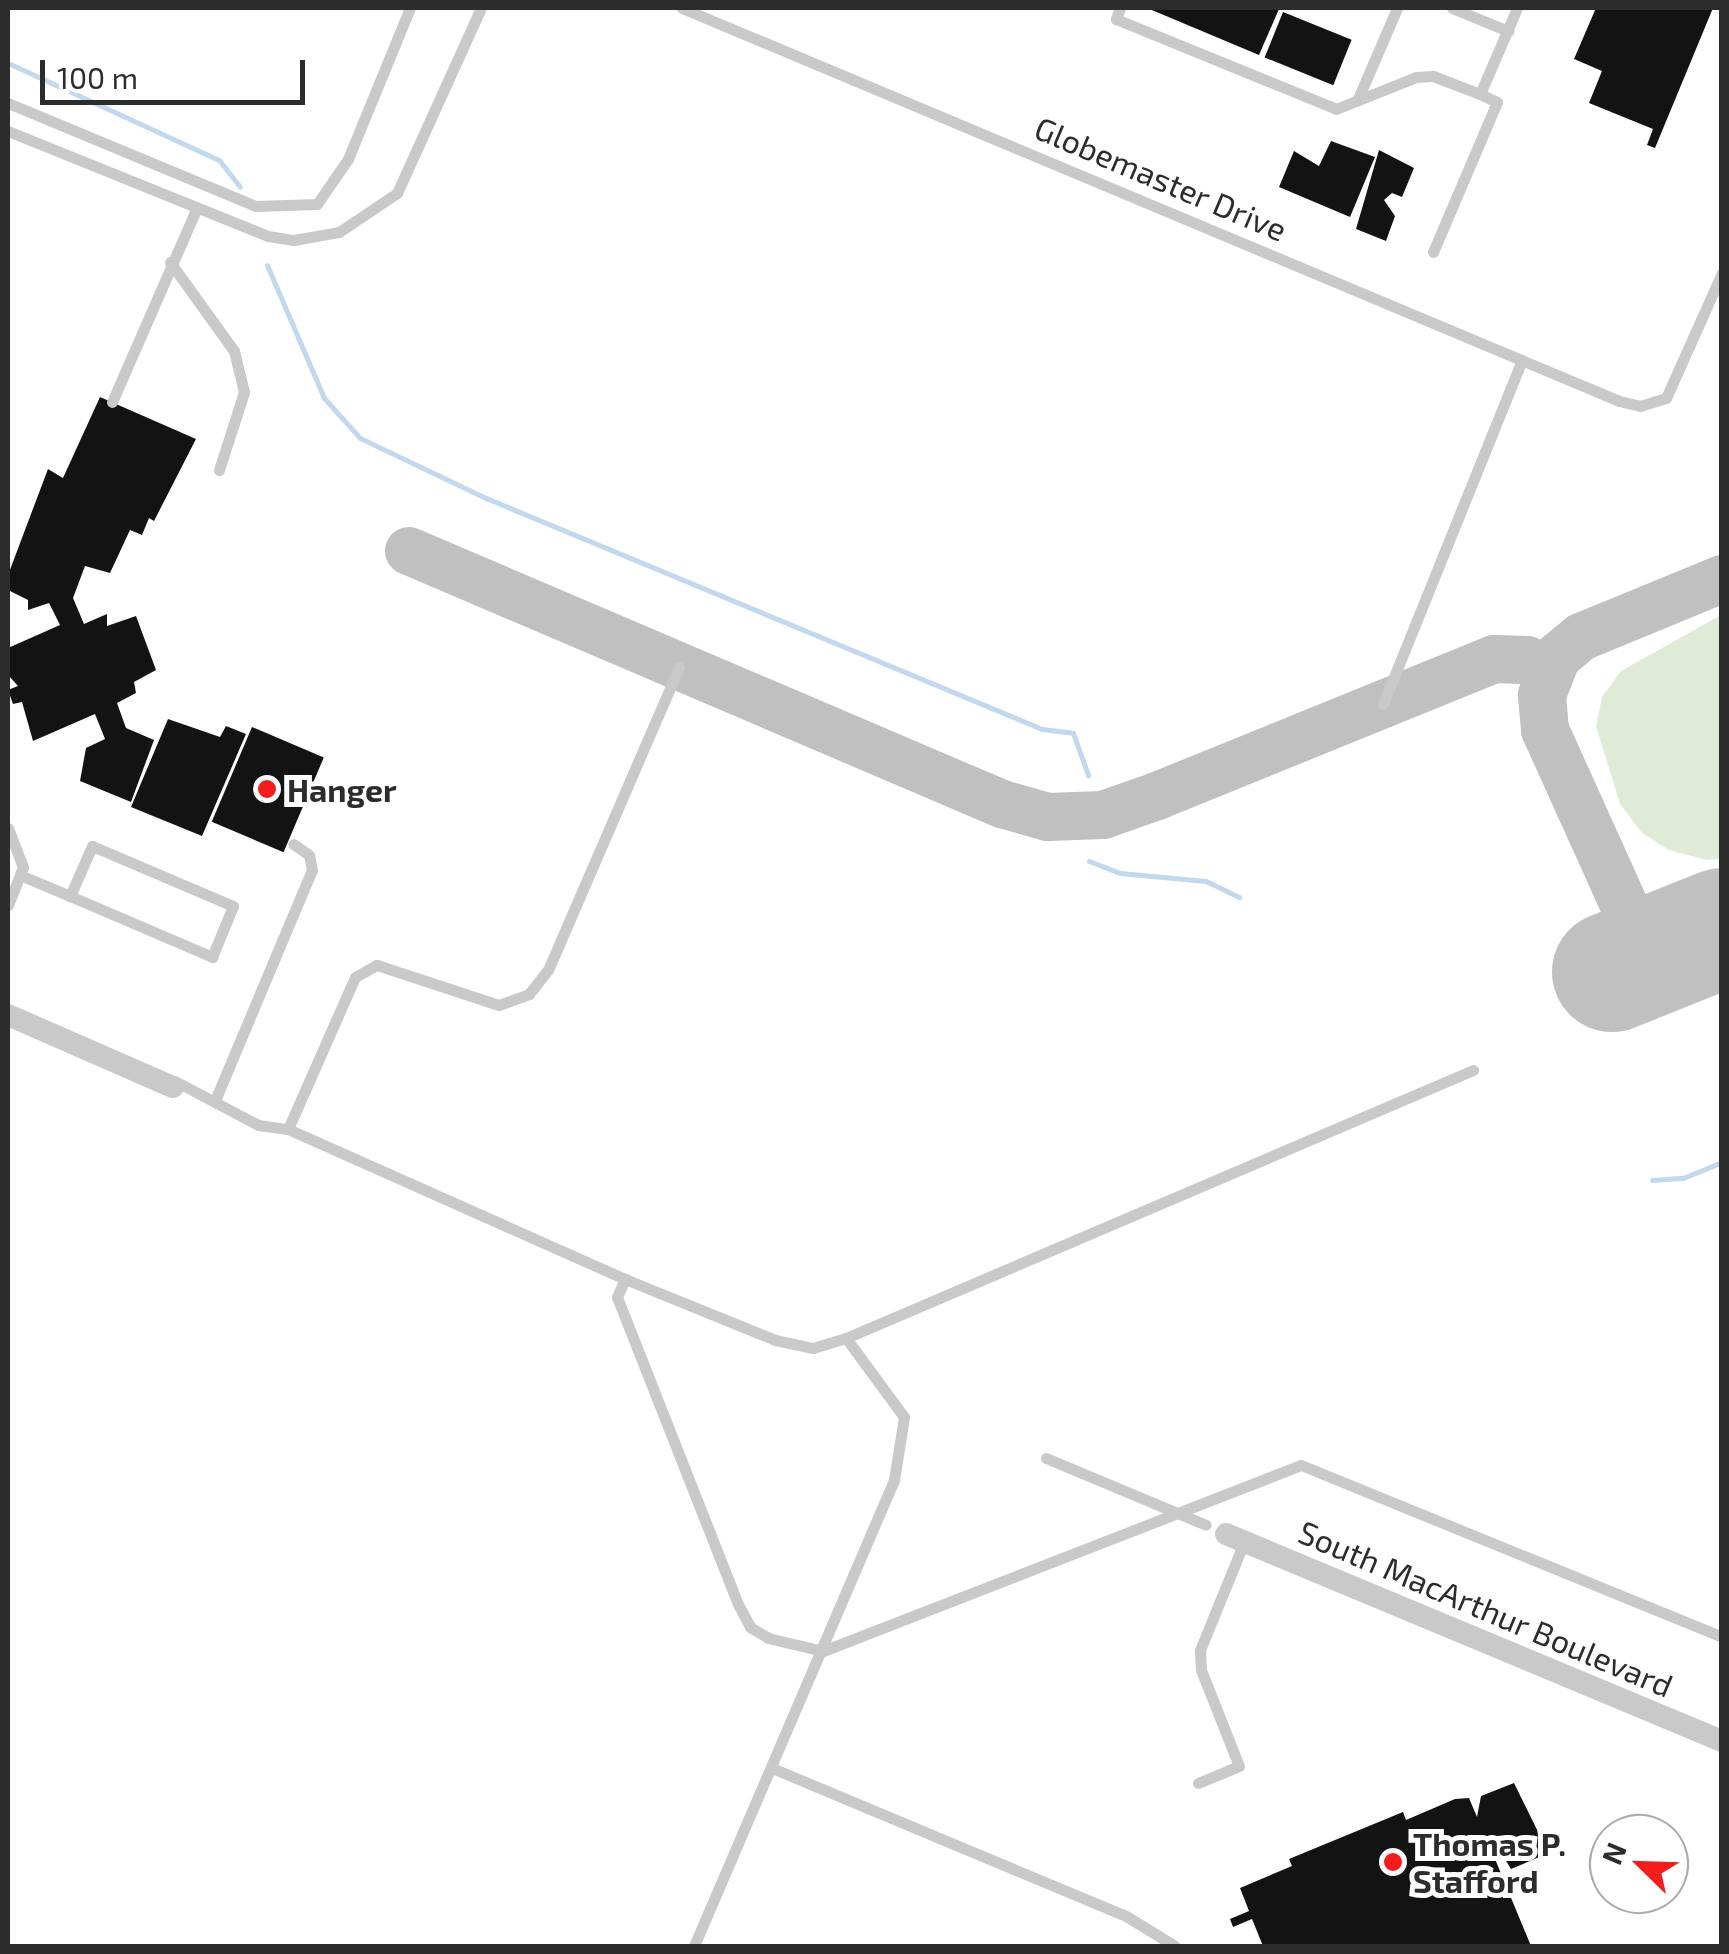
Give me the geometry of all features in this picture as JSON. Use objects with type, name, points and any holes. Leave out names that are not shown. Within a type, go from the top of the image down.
[{"type":"street","points":[[8,1016],[174,1084]]},
{"type":"street","name":"South MacArthur Boulevard","points":[[1225,1534],[1722,1741]]},
{"type":"lane","points":[[8,103],[255,206],[318,204],[348,160],[410,8]]},
{"type":"lane","points":[[8,130],[196,210],[294,240],[340,232],[372,214],[396,193],[414,162],[481,8]]},
{"type":"lane","name":"Globemaster Drive","points":[[682,8],[1618,401],[1640,406],[1666,398],[1722,273]]},
{"type":"lane","points":[[1120,8],[1116,19],[1336,110],[1416,77],[1433,76],[1497,102],[1433,252]]},
{"type":"lane","points":[[1357,100],[1397,8]]},
{"type":"lane","points":[[1452,8],[1508,31]]},
{"type":"lane","points":[[1480,94],[1518,8]]},
{"type":"lane","points":[[112,402],[196,210]]},
{"type":"lane","points":[[170,262],[234,351],[244,392],[219,470]]},
{"type":"lane","points":[[1383,704],[1522,360]]},
{"type":"lane","points":[[288,1129],[356,976],[377,965],[498,1005],[529,994],[548,970],[679,667]]},
{"type":"lane","points":[[8,828],[20,875],[8,906]]},
{"type":"lane","points":[[216,1098],[312,870],[309,855],[292,844]]},
{"type":"lane","points":[[20,875],[212,956],[234,906],[92,846],[70,896]]},
{"type":"lane","points":[[174,1084],[216,1098],[258,1126],[288,1129],[624,1279],[775,1340],[813,1348],[846,1338],[1473,1070]]},
{"type":"lane","points":[[624,1279],[617,1297],[744,1617],[768,1638],[822,1651],[1285,1468],[1320,1469],[1722,1638]]},
{"type":"lane","points":[[694,1946],[822,1651],[904,1446],[904,1417],[846,1338]]},
{"type":"lane","name":"South MacArthur Boulevard","points":[[1046,1458],[1225,1534]]},
{"type":"lane","points":[[1198,1784],[1238,1766],[1201,1670],[1200,1650],[1225,1534]]},
{"type":"lane","points":[[772,1768],[1151,1927],[1175,1946]]},
{"type":"green space","points":[[1721,615],[1721,859],[1707,860],[1669,850],[1642,833],[1620,804],[1596,726],[1602,697],[1621,671]]},
{"type":"building","points":[[1147,8],[1275,8],[1279,9],[1259,55]]},
{"type":"building","points":[[1596,8],[1713,8],[1655,148],[1647,145],[1653,129],[1589,103],[1602,71],[1574,59]]},
{"type":"building","points":[[1283,12],[1352,40],[1333,85],[1265,57]]},
{"type":"building","points":[[1331,141],[1375,157],[1350,217],[1279,187],[1294,151],[1319,166]]},
{"type":"building","points":[[1379,150],[1414,168],[1402,197],[1392,193],[1384,200],[1395,216],[1386,241],[1356,229]]},
{"type":"building","points":[[100,397],[196,439],[154,521],[149,518],[142,535],[130,530],[110,573],[85,566],[73,598],[84,624],[107,614],[107,626],[136,616],[156,670],[134,682],[136,693],[117,703],[126,728],[154,740],[131,802],[80,781],[86,748],[105,739],[95,714],[33,741],[22,702],[13,704],[8,690],[18,686],[8,675],[8,648],[60,625],[49,603],[28,610],[28,600],[8,590],[8,575],[48,469],[63,478]]},
{"type":"building","points":[[168,719],[220,737],[226,726],[246,734],[202,836],[131,807]]},
{"type":"building","name":"Hanger","points":[[252,727],[324,757],[284,852],[212,822]]},
{"type":"building","name":"Thomas P. Stafford","points":[[1514,1783],[1546,1848],[1544,1855],[1511,1869],[1493,1840],[1488,1842],[1531,1946],[1263,1946],[1252,1919],[1233,1927],[1230,1919],[1249,1911],[1240,1888],[1292,1866],[1289,1859],[1403,1812],[1406,1820],[1455,1799],[1469,1798],[1477,1817],[1481,1796]]},
{"type":"waterway","points":[[8,63],[219,160],[240,187]]},
{"type":"waterway","points":[[267,265],[324,398],[360,438],[486,498],[1042,729],[1073,733],[1088,775]]},
{"type":"waterway","points":[[1089,861],[1120,873],[1206,881],[1239,897]]},
{"type":"waterway","points":[[1652,1180],[1683,1178],[1722,1162]]},
{"type":"taxiway","points":[[409,551],[1002,804],[1048,817],[1103,815],[1157,796],[1494,659],[1527,660],[1549,670]]},
{"type":"taxiway","points":[[1648,958],[1545,730],[1542,695],[1557,657],[1581,637],[1722,579]]},
{"type":"runway","points":[[1612,972],[1722,928]]},
{"type":"place","name":"Hanger","points":[[267,789]]},
{"type":"place","name":"Thomas P. Stafford","points":[[1393,1862]]}]
